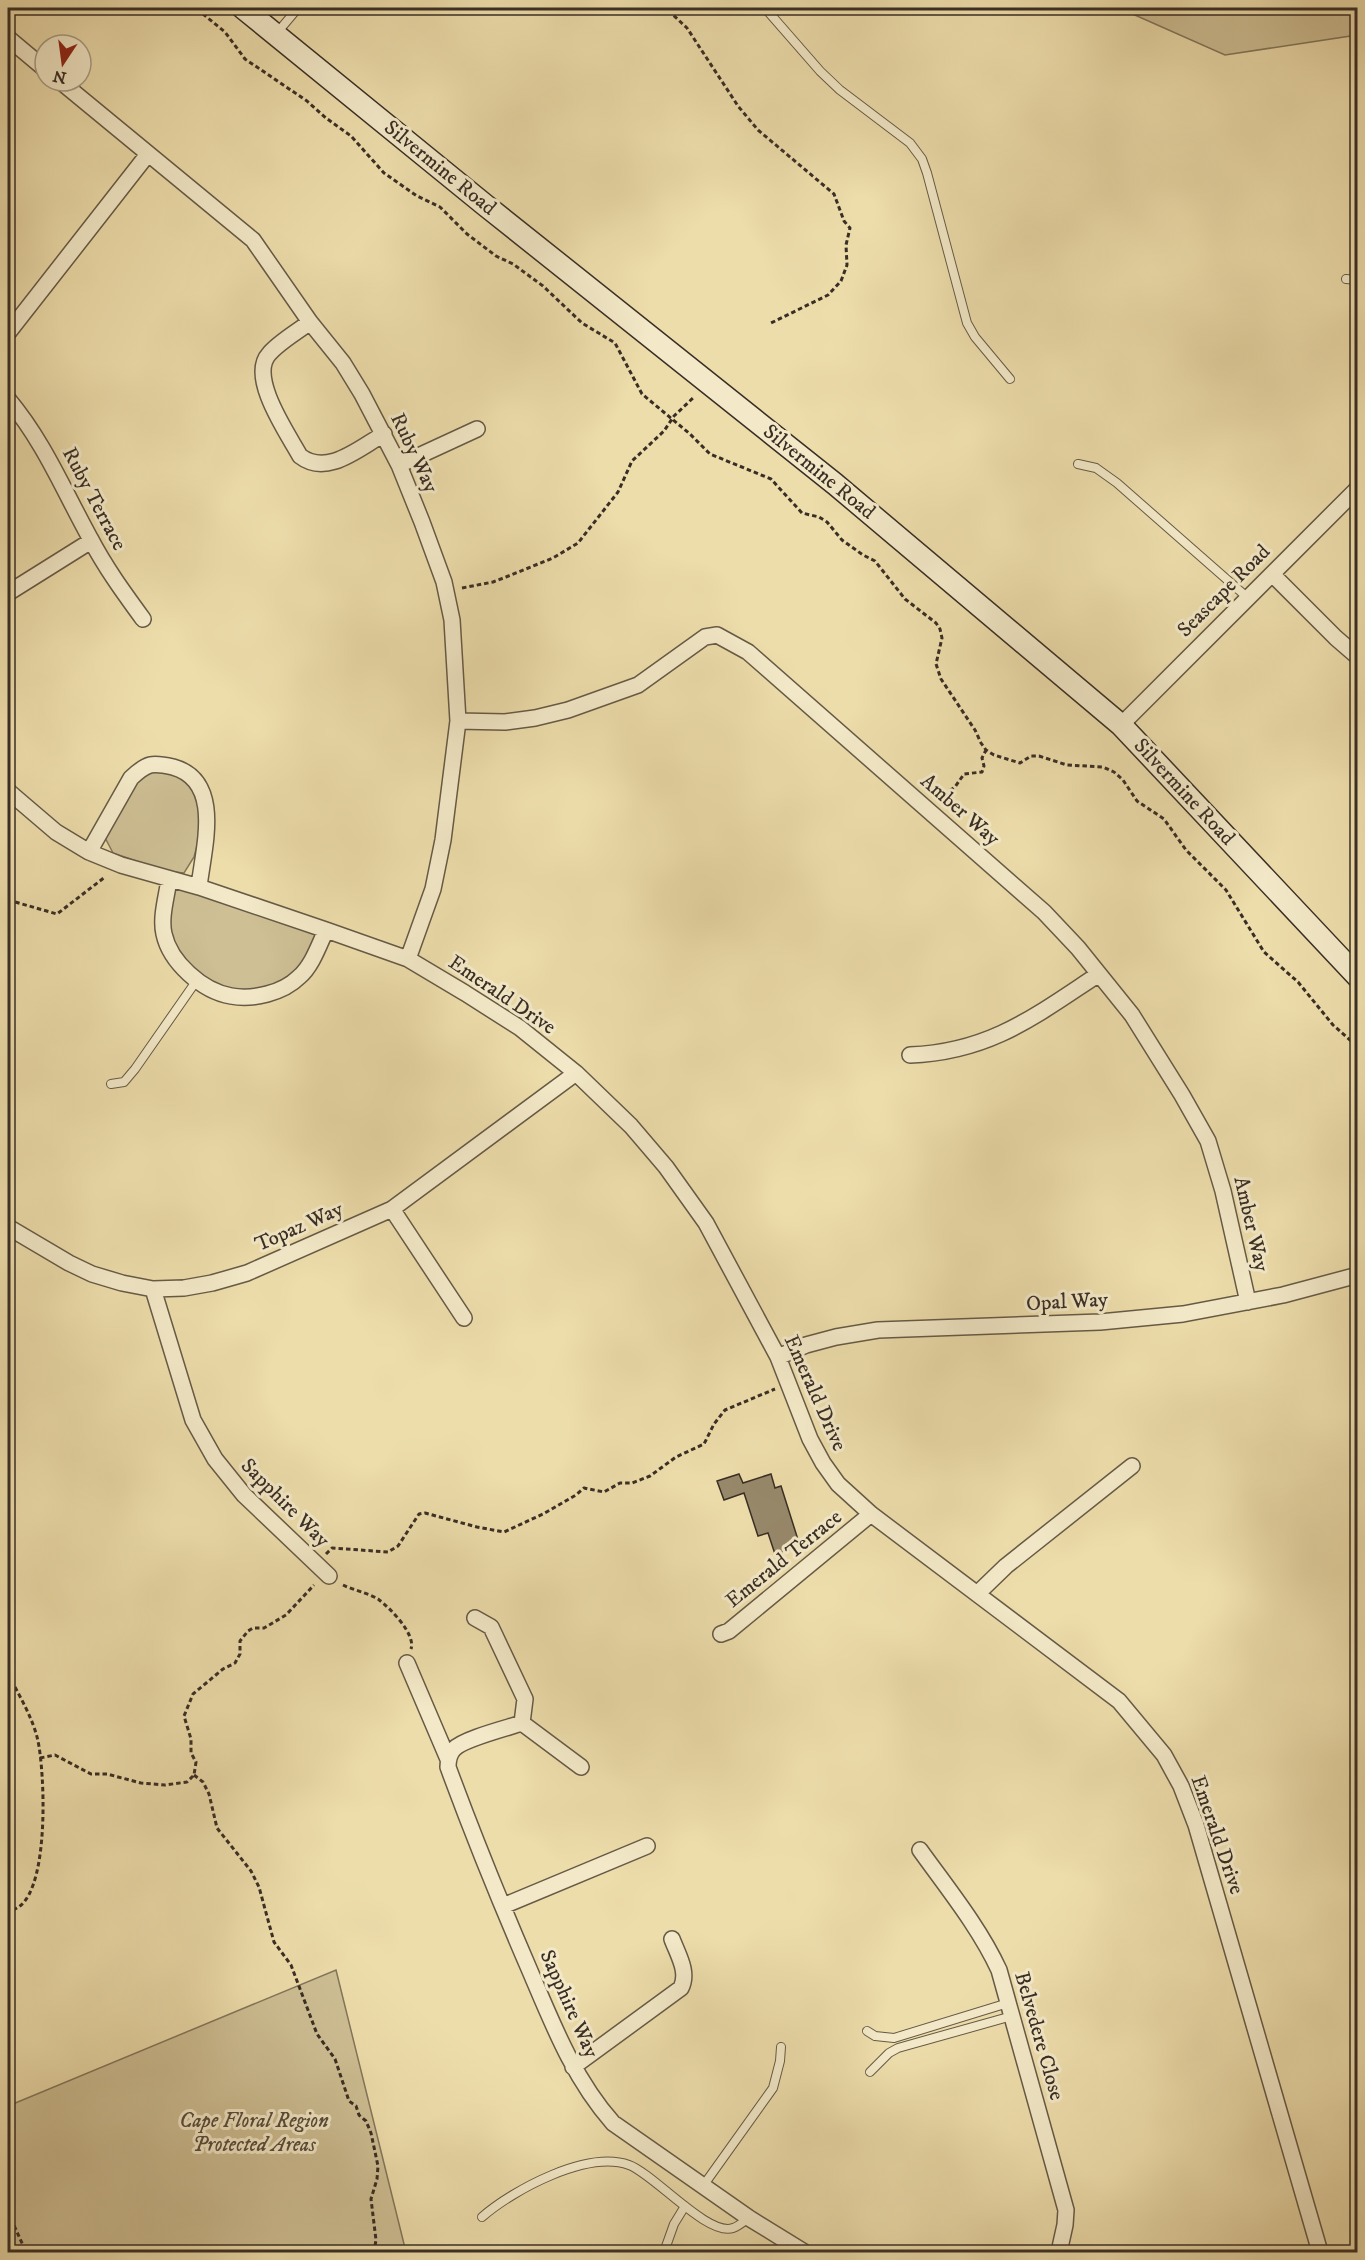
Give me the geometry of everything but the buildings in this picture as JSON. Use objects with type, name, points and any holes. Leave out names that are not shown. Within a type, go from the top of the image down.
[{"type":"street","name":"Silvermine Road","points":[[243,8],[835,484],[1120,725],[1358,977]]},
{"type":"street","points":[[8,38],[33,59]]},
{"type":"street","name":"Ruby Way","points":[[74,93],[253,240],[310,322],[343,363],[384,434],[422,522],[446,591],[452,620],[458,721],[443,840],[435,879],[408,959]]},
{"type":"street","points":[[8,333],[148,154]]},
{"type":"street","points":[[310,322],[269,353],[263,363],[262,374],[265,388],[300,456],[309,463],[331,464],[384,434]]},
{"type":"street","name":"Ruby Terrace","points":[[8,399],[38,438],[91,541],[118,585],[143,619]]},
{"type":"street","points":[[399,465],[477,429]]},
{"type":"street","name":"Seascape Road","points":[[1120,725],[1358,488]]},
{"type":"street","points":[[8,593],[91,541]]},
{"type":"street","points":[[1272,574],[1358,657]]},
{"type":"street","name":"Amber Way","points":[[458,721],[505,722],[568,710],[638,685],[705,637],[717,635],[747,652],[1044,912],[1132,1015],[1208,1141],[1223,1191],[1248,1302]]},
{"type":"street","points":[[89,852],[131,778],[149,764],[180,769],[198,784],[207,804],[199,887]]},
{"type":"street","name":"Emerald Drive","points":[[8,791],[56,832],[89,852],[121,865],[199,887],[408,959],[520,1028],[576,1073],[624,1119],[666,1167],[706,1223],[778,1358],[810,1439],[838,1484],[871,1515],[1119,1701],[1164,1755],[1181,1786],[1196,1825],[1320,2253]]},
{"type":"street","points":[[169,879],[163,927],[164,936],[171,951],[183,968],[197,980],[213,990],[231,996],[250,997],[272,993],[290,985],[306,970],[326,930]]},
{"type":"street","points":[[910,1055],[938,1054],[994,1038],[1022,1025],[1099,974]]},
{"type":"street","name":"Topaz Way","points":[[8,1227],[69,1263],[92,1274],[122,1283],[153,1289],[184,1288],[212,1283],[247,1273],[392,1209],[576,1073]]},
{"type":"street","points":[[392,1209],[464,1318]]},
{"type":"street","name":"Opal Way","points":[[778,1358],[806,1345],[878,1330],[1100,1322],[1183,1314],[1248,1302],[1358,1275]]},
{"type":"street","name":"Sapphire Way","points":[[153,1289],[193,1420],[215,1459],[244,1495],[323,1570]]},
{"type":"street","points":[[977,1594],[1006,1566],[1132,1466]]},
{"type":"street","name":"Emerald Terrace","points":[[722,1634],[729,1631],[871,1515]]},
{"type":"street","points":[[475,1618],[491,1628],[525,1699],[522,1723]]},
{"type":"street","name":"Sapphire Way","points":[[407,1663],[448,1760],[454,1783],[503,1906],[551,2020],[573,2067],[596,2104],[613,2123],[749,2218],[804,2253]]},
{"type":"street","points":[[448,1760],[453,1749],[463,1743],[522,1723]]},
{"type":"street","points":[[522,1723],[581,1767]]},
{"type":"street","points":[[503,1906],[647,1846]]},
{"type":"street","name":"Belvedere Close","points":[[920,1850],[991,1953],[999,1970],[1066,2210],[1059,2253]]},
{"type":"street","points":[[573,2067],[681,1988],[685,1973],[672,1939]]},
{"type":"lane","points":[[276,35],[298,8]]},
{"type":"lane","points":[[765,8],[820,71],[840,90],[898,133],[916,150],[927,173],[967,323],[975,337],[1010,379]]},
{"type":"lane","points":[[1346,279],[1358,280]]},
{"type":"lane","points":[[1078,464],[1096,468],[1117,483],[1248,598]]},
{"type":"lane","points":[[111,1084],[124,1082],[135,1070],[197,980]]},
{"type":"lane","points":[[867,2031],[875,2036],[894,2038],[1010,2010]]},
{"type":"lane","points":[[870,2072],[889,2053],[898,2048],[1010,2010]]},
{"type":"lane","points":[[703,2186],[773,2088],[781,2047]]},
{"type":"lane","points":[[482,2217],[499,2202],[519,2190],[587,2164],[604,2161],[629,2165],[638,2170],[716,2227],[733,2228],[749,2218]]},
{"type":"lane","points":[[664,2253],[674,2224],[685,2206]]},
{"type":"path","points":[[181,8],[203,14],[225,32],[245,59],[307,101],[351,136],[384,173],[417,196],[440,207],[467,234],[543,286],[582,323],[615,343],[642,394],[710,454],[771,479],[802,513],[819,517],[827,522],[842,540],[875,561],[915,608],[936,623],[940,629],[942,638],[936,664],[941,679],[969,719],[986,750],[994,755],[1020,763],[1031,756],[1039,756],[1067,765],[1103,767],[1114,772],[1123,780],[1137,801],[1164,819],[1186,850],[1226,890],[1264,952],[1298,982],[1333,1025],[1358,1045]]},
{"type":"path","points":[[653,8],[671,13],[687,28],[738,106],[758,130],[834,194],[844,221],[850,228],[846,245],[847,265],[841,281],[828,295],[769,324]]},
{"type":"path","points":[[446,591],[493,582],[553,558],[578,543],[618,492],[632,461],[664,431],[707,382]]},
{"type":"path","points":[[936,817],[943,811],[945,804],[942,796],[944,793],[955,787],[964,774],[982,772],[984,766],[982,758],[986,750]]},
{"type":"path","points":[[8,900],[57,914],[121,865]]},
{"type":"path","points":[[40,1758],[55,1755],[91,1774],[116,1775],[141,1783],[187,1782],[194,1775],[196,1762],[190,1750],[191,1739],[184,1710],[193,1694],[223,1669],[236,1663],[240,1654],[240,1641],[248,1631],[253,1628],[264,1628],[286,1616],[323,1570],[332,1548],[388,1552],[398,1546],[419,1514],[425,1513],[504,1532],[543,1514],[584,1488],[604,1492],[620,1483],[632,1484],[650,1476],[676,1457],[704,1444],[714,1424],[725,1410],[788,1384]]},
{"type":"path","points":[[323,1570],[354,1591],[377,1598],[395,1616],[409,1633],[413,1644],[407,1663]]},
{"type":"path","points":[[8,1674],[24,1704],[38,1739],[43,1839],[34,1885],[20,1906],[8,1911]]},
{"type":"path","points":[[194,1775],[203,1782],[209,1794],[218,1827],[251,1871],[259,1887],[274,1942],[291,1965],[317,2034],[335,2059],[349,2101],[356,2106],[359,2115],[369,2127],[378,2166],[371,2199],[376,2240],[375,2253]]},
{"type":"path","points":[[8,2212],[26,2253]]},
{"type":"green space","points":[[1119,8],[1357,8],[1357,35],[1225,55]]},
{"type":"green space","points":[[152,765],[183,771],[207,808],[194,857],[184,873],[165,871],[113,853],[101,830],[129,783]]},
{"type":"green space","points":[[175,881],[323,932],[297,979],[247,990],[220,988],[198,971],[167,936]]},
{"type":"green space","name":"Cape Floral Region Protected Areas","points":[[336,1970],[406,2252],[8,2252],[8,2106]]}]
